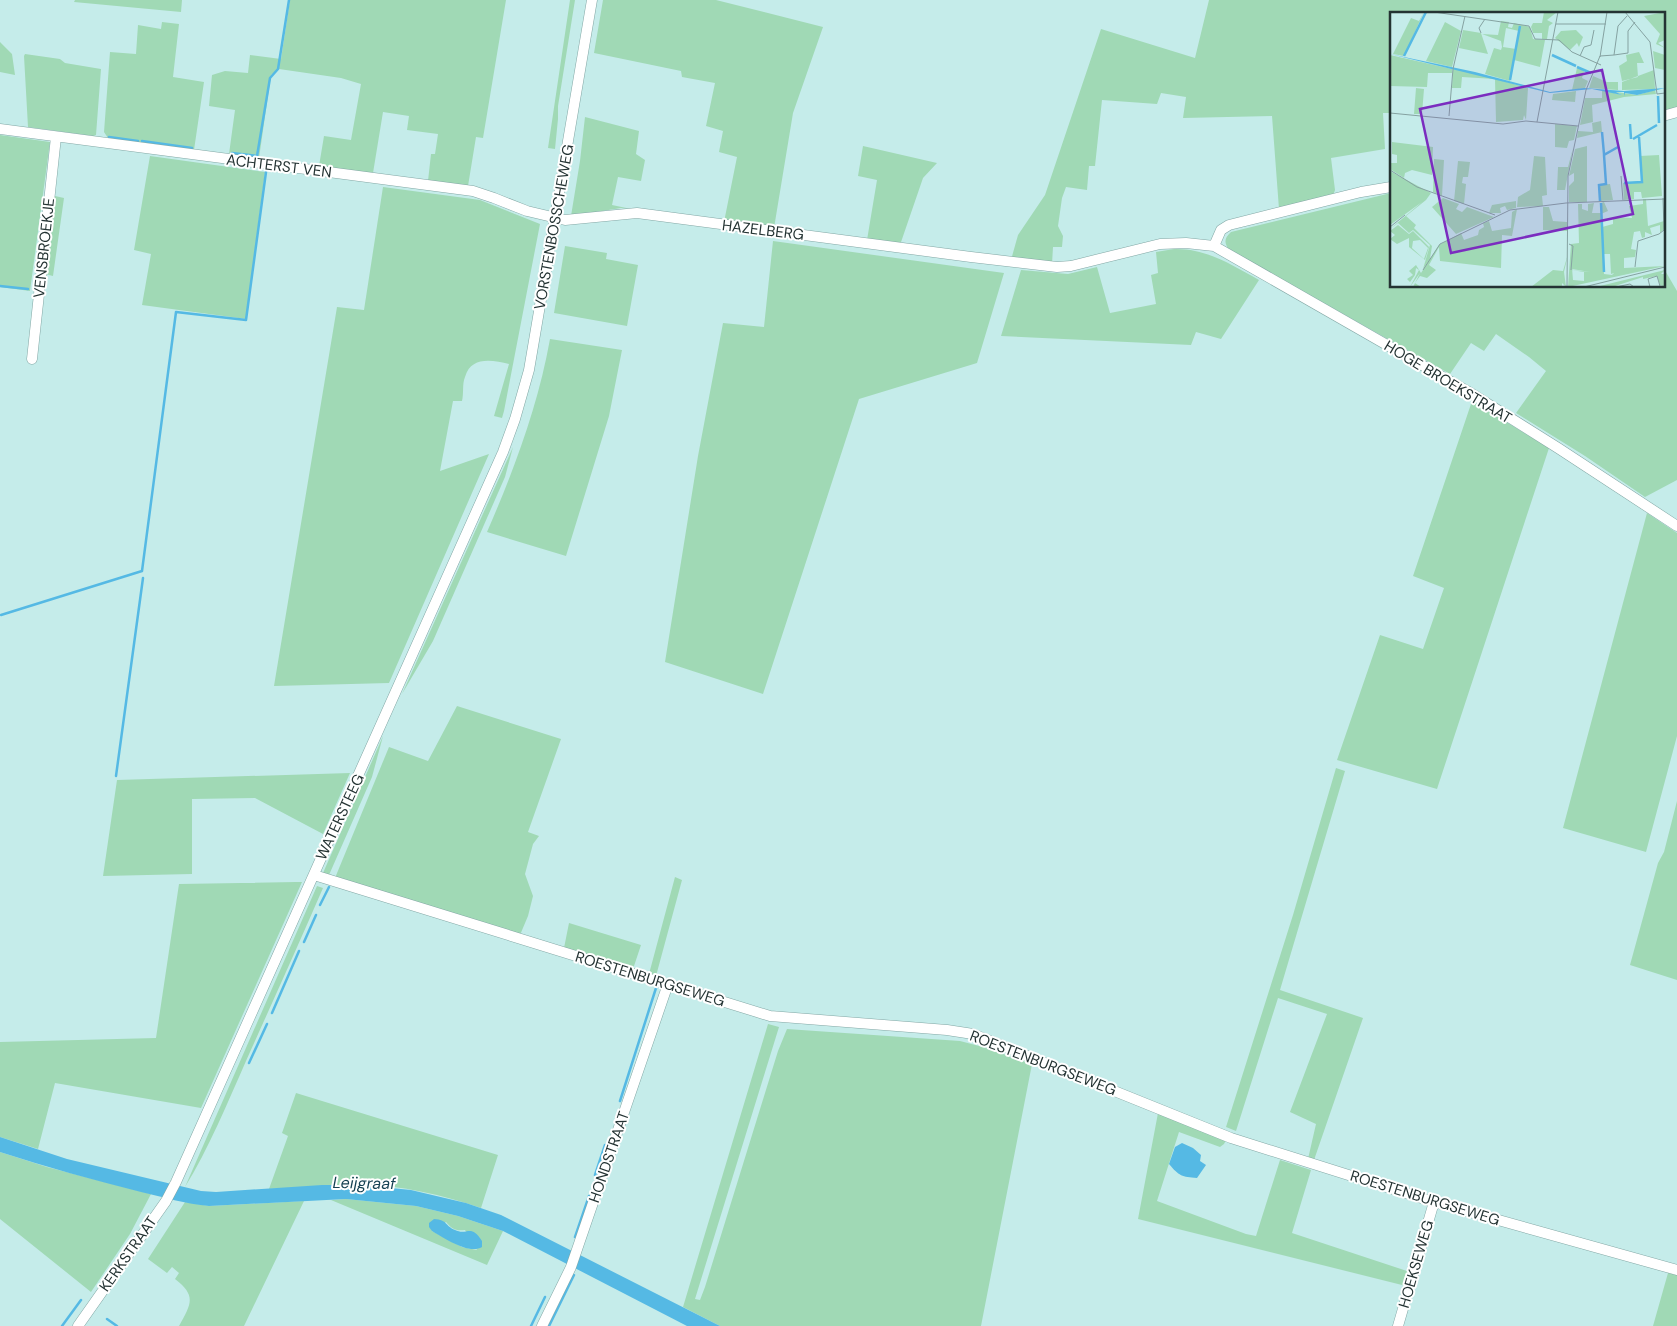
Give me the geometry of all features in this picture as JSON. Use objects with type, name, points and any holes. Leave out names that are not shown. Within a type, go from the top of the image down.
[{"type":"street","name":"VORSTENBOSSCHEWEG","points":[[503,452],[529,370],[592,0]]},
{"type":"street","points":[[1664,116],[1677,112]]},
{"type":"street","name":"ACHTERST VEN","points":[[0,129],[473,192],[527,211],[555,218]]},
{"type":"street","name":"VENSBROEKJE","points":[[32,359],[56,137]]},
{"type":"street","points":[[1214,246],[1220,230],[1229,225],[1361,192],[1390,187]]},
{"type":"street","name":"HAZELBERG","points":[[555,218],[576,220],[637,213],[1057,267],[1071,266],[1160,244],[1186,243],[1214,246]]},
{"type":"street","name":"HOGE BROEKSTRAAT","points":[[1214,246],[1469,392],[1677,526]]},
{"type":"street","name":"WATERSTEEG","points":[[176,1182],[503,452]]},
{"type":"street","name":"ROESTENBURGSEWEG","points":[[314,875],[770,1016],[947,1030],[973,1034],[1231,1138],[1434,1202],[1677,1270]]},
{"type":"street","name":"HONDSTRAAT","points":[[542,1326],[571,1267],[668,984]]},
{"type":"street","name":"KERKSTRAAT","points":[[78,1326],[167,1198],[176,1182]]},
{"type":"street","name":"HOEKSEWEG","points":[[1398,1326],[1434,1202]]},
{"type":"green space","points":[[75,0],[182,0],[181,12],[74,2]]},
{"type":"green space","points":[[290,0],[506,0],[483,138],[476,137],[468,186],[428,181],[431,154],[435,154],[438,134],[407,130],[409,116],[383,112],[373,173],[319,166],[324,136],[351,140],[361,84],[341,78],[279,69],[271,75],[259,158],[229,154],[235,110],[209,106],[212,75],[225,71],[248,73],[250,55],[281,59]]},
{"type":"green space","points":[[570,0],[575,0],[558,106],[555,149],[548,148]]},
{"type":"green space","points":[[603,0],[716,0],[823,27],[793,113],[774,228],[724,222],[737,157],[719,152],[723,131],[706,126],[715,83],[682,77],[681,71],[594,53]]},
{"type":"green space","points":[[1209,0],[1677,0],[1677,108],[1664,113],[1664,12],[1390,12],[1390,113],[1383,113],[1385,149],[1331,158],[1335,190],[1333,196],[1279,209],[1272,116],[1183,118],[1186,97],[1161,93],[1157,104],[1102,100],[1095,166],[1089,166],[1087,190],[1066,187],[1062,198],[1058,226],[1063,236],[1062,247],[1053,247],[1052,264],[1011,260],[1018,235],[1045,195],[1101,29],[1195,58]]},
{"type":"green space","points":[[162,22],[179,24],[173,77],[204,82],[194,150],[108,138],[104,132],[110,52],[136,54],[138,25],[161,29]]},
{"type":"green space","points":[[0,42],[12,54],[15,75],[0,72]]},
{"type":"green space","points":[[25,54],[60,59],[65,63],[101,69],[96,135],[28,127]]},
{"type":"green space","points":[[585,117],[639,131],[636,154],[645,160],[641,181],[618,177],[612,205],[631,209],[621,208],[571,216]]},
{"type":"green space","points":[[0,135],[50,142],[30,291],[0,287]]},
{"type":"green space","points":[[863,146],[937,163],[923,178],[900,245],[867,240],[877,180],[858,176]]},
{"type":"green space","points":[[150,156],[265,172],[246,319],[142,305],[151,254],[134,250]]},
{"type":"green space","points":[[383,187],[480,200],[540,224],[504,411],[502,418],[494,416],[509,364],[483,361],[472,366],[464,380],[462,401],[453,401],[440,471],[489,454],[389,683],[274,686],[337,307],[364,310]]},
{"type":"green space","points":[[1390,193],[1390,288],[1664,288],[1664,269],[1677,291],[1677,480],[1645,497],[1585,456],[1516,413],[1546,371],[1496,334],[1484,351],[1471,343],[1450,374],[1229,250],[1226,245],[1226,238],[1231,232]]},
{"type":"green space","points":[[55,196],[64,198],[53,276],[45,274]]},
{"type":"green space","points":[[773,241],[1004,273],[977,363],[859,399],[763,694],[665,662],[698,456],[723,323],[764,327]]},
{"type":"green space","points":[[565,246],[607,253],[606,259],[638,265],[627,326],[554,313]]},
{"type":"green space","points":[[1186,249],[1208,254],[1229,263],[1259,280],[1221,339],[1196,332],[1191,345],[1001,336],[1021,270],[1068,274],[1097,267],[1110,313],[1156,304],[1151,275],[1158,273],[1156,252]]},
{"type":"green space","points":[[550,339],[622,350],[609,416],[566,556],[487,532],[507,485],[532,413]]},
{"type":"green space","points":[[1472,401],[1549,448],[1437,789],[1337,760],[1380,635],[1423,649],[1444,588],[1413,576]]},
{"type":"green space","points":[[513,447],[505,477],[433,641],[402,694]]},
{"type":"green space","points":[[1647,513],[1677,533],[1677,736],[1646,852],[1563,828]]},
{"type":"green space","points":[[457,706],[561,739],[528,832],[539,836],[533,844],[525,874],[533,896],[528,916],[520,935],[335,878],[389,747],[428,761]]},
{"type":"green space","points":[[383,736],[372,777],[329,875],[323,873]]},
{"type":"green space","points":[[1336,768],[1345,771],[1280,990],[1363,1018],[1314,1160],[1308,1159],[1316,1124],[1290,1112],[1327,1014],[1278,998],[1236,1131],[1226,1127],[1293,915]]},
{"type":"green space","points":[[350,773],[323,834],[255,798],[192,799],[192,874],[103,876],[117,780]]},
{"type":"green space","points":[[1677,801],[1677,980],[1630,965],[1658,863],[1664,852]]},
{"type":"green space","points":[[675,877],[682,880],[656,976],[649,974]]},
{"type":"green space","points":[[302,882],[201,1108],[55,1083],[38,1149],[0,1137],[0,1042],[156,1038],[179,884]]},
{"type":"green space","points":[[317,886],[323,888],[314,910],[217,1126],[185,1187]]},
{"type":"green space","points":[[569,923],[641,945],[634,966],[631,969],[564,948]]},
{"type":"green space","points":[[768,1024],[779,1027],[695,1299],[700,1300],[705,1287],[778,1051],[787,1029],[960,1041],[1032,1064],[981,1326],[720,1326],[683,1307]]},
{"type":"green space","points":[[296,1093],[498,1155],[481,1208],[437,1195],[376,1185],[269,1189],[288,1136],[282,1133]]},
{"type":"green space","points":[[1158,1113],[1226,1140],[1220,1147],[1179,1132],[1157,1201],[1256,1236],[1280,1160],[1311,1170],[1292,1233],[1410,1272],[1406,1286],[1138,1219]]},
{"type":"green space","points":[[0,1152],[47,1167],[151,1194],[130,1234],[91,1292],[0,1219]]},
{"type":"green space","points":[[346,1199],[416,1206],[458,1216],[503,1231],[487,1265],[331,1200]],"holes":[[[446,1222],[456,1230],[465,1230],[477,1250],[462,1247],[432,1231]]]},
{"type":"green space","points":[[304,1201],[244,1326],[179,1326],[189,1306],[190,1301],[187,1290],[175,1279],[179,1273],[172,1267],[167,1273],[148,1259],[185,1202],[209,1206]]},
{"type":"green space","points":[[1668,1273],[1677,1275],[1677,1326],[1653,1326]]},
{"type":"water","points":[[0,1137],[67,1159],[201,1191],[216,1192],[322,1185],[361,1185],[411,1190],[466,1203],[501,1215],[720,1326],[687,1326],[503,1231],[458,1216],[416,1206],[346,1199],[209,1206],[192,1204],[105,1183],[0,1152]]},
{"type":"water","points":[[1182,1143],[1193,1148],[1201,1155],[1200,1161],[1206,1165],[1197,1178],[1181,1175],[1169,1164],[1175,1147]]},
{"type":"water","points":[[434,1219],[442,1221],[459,1231],[472,1231],[482,1241],[482,1247],[470,1249],[443,1238],[429,1227],[429,1223]]},
{"type":"waterway","points":[[232,153],[257,156],[270,78],[278,69],[289,0]]},
{"type":"waterway","points":[[109,137],[138,141]]},
{"type":"waterway","points":[[142,141],[192,148]]},
{"type":"waterway","points":[[1,615],[142,571],[176,312],[246,320],[266,172]]},
{"type":"waterway","points":[[0,286],[28,289]]},
{"type":"waterway","points":[[116,776],[143,578]]},
{"type":"waterway","points":[[320,905],[329,887]]},
{"type":"waterway","points":[[304,942],[316,915]]},
{"type":"waterway","points":[[272,1013],[299,951]]},
{"type":"waterway","points":[[620,1101],[656,988]]},
{"type":"waterway","points":[[249,1063],[267,1024]]},
{"type":"waterway","points":[[595,1175],[605,1145]]},
{"type":"waterway","points":[[575,1237],[589,1196]]},
{"type":"waterway","points":[[549,1326],[574,1275]]},
{"type":"waterway","points":[[531,1326],[545,1297]]},
{"type":"waterway","points":[[62,1326],[81,1300]]},
{"type":"waterway","points":[[107,1319],[117,1326]]},
{"type":"water label","name":"Leijgraaf","points":[[364,1183]]}]
